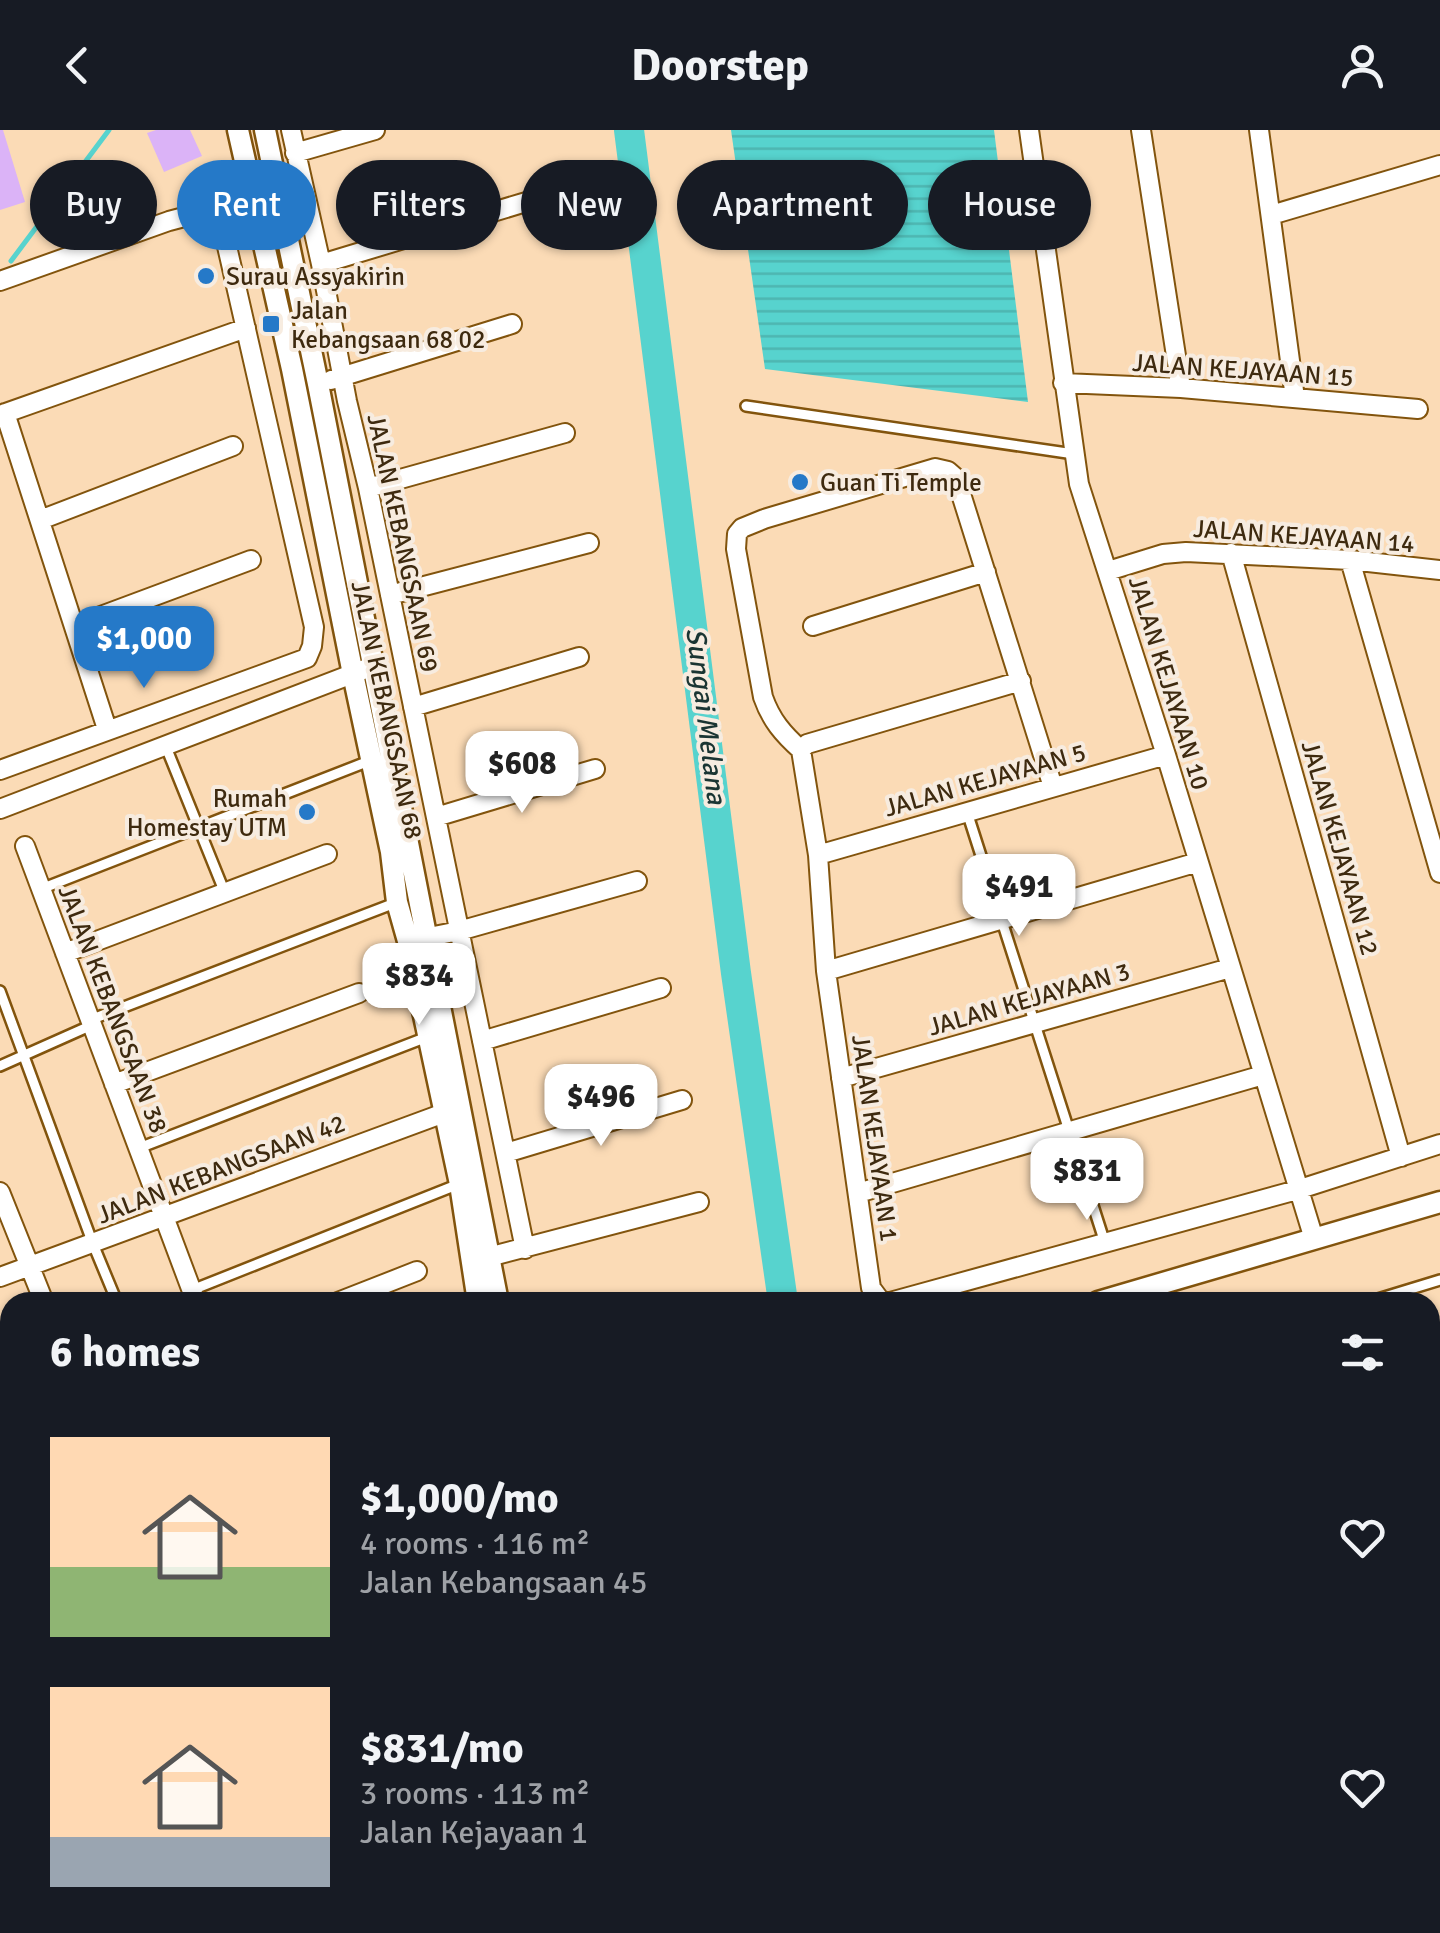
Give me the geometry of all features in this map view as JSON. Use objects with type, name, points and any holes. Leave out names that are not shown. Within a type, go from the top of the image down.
[{"type":"street","name":"JALAN KEBANGSAAN 68","points":[[238,130],[245,160]]},
{"type":"street","name":"JALAN KEBANGSAAN 68","points":[[264,130],[271,160]]},
{"type":"street","name":"JALAN KEBANGSAAN 69","points":[[291,130],[525,1249]]},
{"type":"street","points":[[295,153],[375,130]]},
{"type":"street","name":"JALAN KEJAYAAN 10","points":[[1030,130],[1078,484],[1166,755],[1314,1239]]},
{"type":"street","points":[[1141,130],[1181,388]]},
{"type":"street","points":[[1259,130],[1295,398]]},
{"type":"street","points":[[1271,216],[1440,165]]},
{"type":"street","points":[[320,264],[521,204]]},
{"type":"street","points":[[0,282],[177,219]]},
{"type":"street","points":[[2,762],[107,730],[306,658],[312,646],[314,627],[228,250]]},
{"type":"street","name":"JALAN KEBANGSAAN 68","points":[[265,250],[363,670],[480,1259],[478,1292]]},
{"type":"street","name":"JALAN KEBANGSAAN 68","points":[[291,250],[318,384],[363,670],[372,760],[397,902],[417,939],[429,1036],[452,1110],[460,1184],[480,1259],[494,1292]]},
{"type":"street","points":[[318,384],[512,324]]},
{"type":"street","points":[[107,730],[3,414],[246,328]]},
{"type":"street","name":"JALAN KEJAYAAN 15","points":[[1063,383],[1181,388],[1418,409]]},
{"type":"street","points":[[368,488],[565,432]]},
{"type":"street","points":[[40,520],[232,446]]},
{"type":"street","points":[[818,854],[801,750],[778,728],[763,697],[736,548],[737,534],[764,519],[936,468],[956,478],[1054,787]]},
{"type":"street","points":[[390,595],[590,543]]},
{"type":"street","name":"JALAN KEJAYAAN 14","points":[[1108,570],[1163,554],[1186,552],[1350,560],[1440,570]]},
{"type":"street","name":"JALAN KEJAYAAN 12","points":[[1231,553],[1401,1156]]},
{"type":"street","points":[[74,626],[251,560]]},
{"type":"street","points":[[1350,560],[1440,872]]},
{"type":"street","points":[[813,626],[986,572]]},
{"type":"street","points":[[414,707],[579,657]]},
{"type":"street","points":[[0,808],[363,670]]},
{"type":"street","points":[[801,750],[808,744],[1021,681]]},
{"type":"street","name":"JALAN KEJAYAAN 5","points":[[818,854],[1166,755]]},
{"type":"street","points":[[436,818],[595,769]]},
{"type":"street","name":"JALAN KEBANGSAAN 38","points":[[25,846],[193,1292]]},
{"type":"street","points":[[65,953],[327,854]]},
{"type":"street","name":"JALAN KEJAYAAN 1","points":[[818,854],[826,971],[874,1292]]},
{"type":"street","points":[[826,971],[1198,862]]},
{"type":"street","points":[[417,939],[637,880]]},
{"type":"street","name":"JALAN KEJAYAAN 3","points":[[841,1078],[1230,968]]},
{"type":"street","points":[[482,1041],[661,988]]},
{"type":"street","points":[[114,1084],[358,993]]},
{"type":"street","points":[[858,1193],[1262,1076]]},
{"type":"street","points":[[506,1153],[682,1100]]},
{"type":"street","name":"JALAN KEBANGSAAN 42","points":[[0,1278],[452,1110]]},
{"type":"street","name":"JALAN KEJAYAAN 1","points":[[926,1292],[1297,1190],[1440,1144]]},
{"type":"street","points":[[0,1192],[40,1292]]},
{"type":"street","points":[[480,1259],[699,1202]]},
{"type":"street","points":[[1151,1292],[1440,1203]]},
{"type":"street","points":[[364,1292],[418,1271]]},
{"type":"lane","points":[[746,406],[1074,454]]},
{"type":"lane","points":[[165,745],[225,893]]},
{"type":"lane","points":[[41,889],[372,760]]},
{"type":"lane","points":[[966,811],[1105,1243]]},
{"type":"lane","points":[[0,1066],[91,1022],[397,902]]},
{"type":"lane","points":[[0,991],[113,1292]]},
{"type":"lane","points":[[138,1148],[429,1036]]},
{"type":"lane","points":[[204,1292],[460,1184]]},
{"type":"lane","points":[[1401,1292],[1440,1280]]},
{"type":"shaded area","points":[[0,130],[25,202],[0,210]]},
{"type":"shaded area","points":[[190,130],[202,156],[177,160],[177,167],[164,172],[147,133]]},
{"type":"water","points":[[731,130],[994,130],[998,160],[928,160],[928,250],[1009,250],[1028,402],[765,369],[748,250],[908,250],[908,160],[735,160]]},
{"type":"waterway","points":[[11,261],[109,130]]},
{"type":"waterway","name":"Sungai Melana","points":[[629,130],[736,973],[782,1292]]},
{"type":"place","name":"Surau Assyakirin","points":[[206,276]]},
{"type":"place","name":"Jalan Kebangsaan 68 02","points":[[271,324]]},
{"type":"place","name":"Guan Ti Temple","points":[[800,482]]},
{"type":"place","name":"Rumah Homestay UTM","points":[[307,812]]}]
